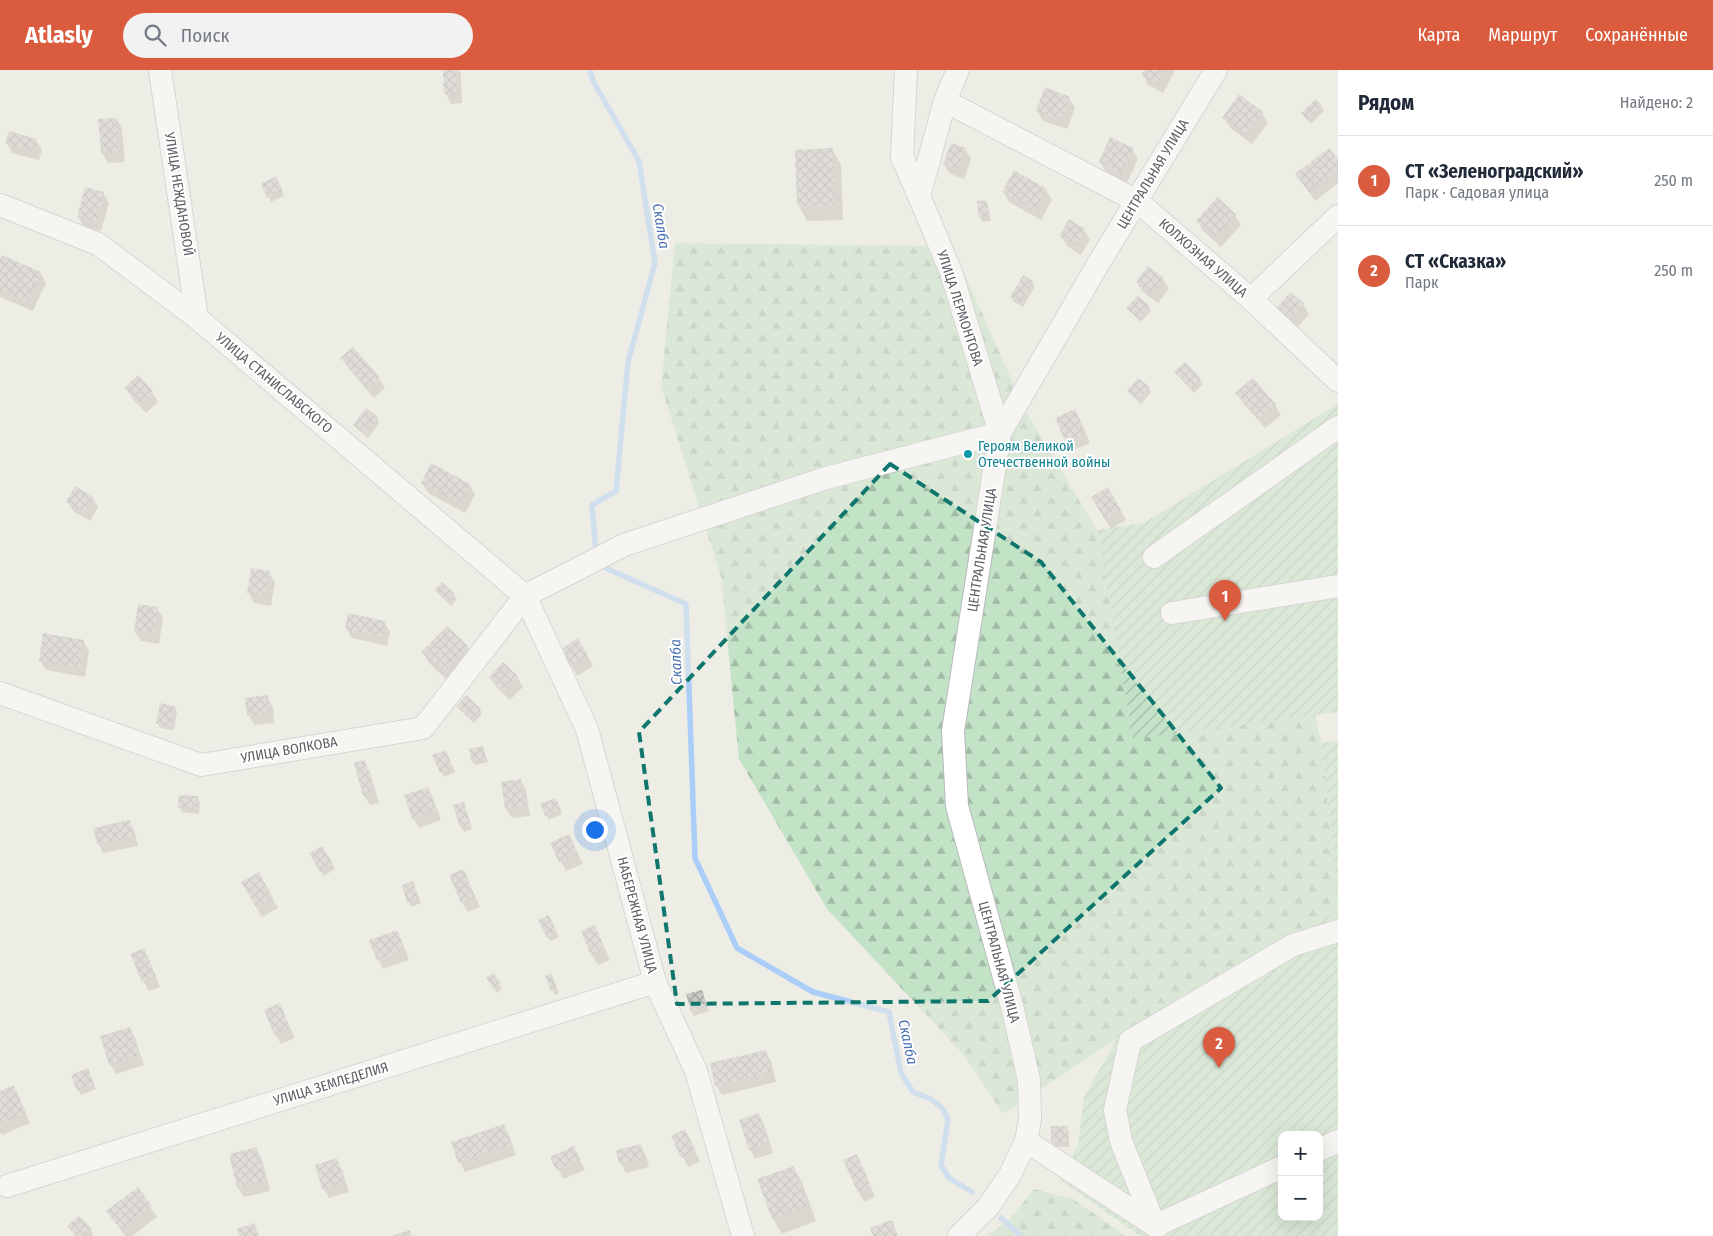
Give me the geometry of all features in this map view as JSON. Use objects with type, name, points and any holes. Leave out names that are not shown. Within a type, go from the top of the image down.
[{"type":"street","name":"УЛИЦА НЕЖДАНОВОЙ","points":[[160,70],[197,318]]},
{"type":"street","name":"УЛИЦА ЛЕРМОНТОВА","points":[[906,70],[902,157],[951,272],[1000,433]]},
{"type":"street","points":[[919,196],[945,101],[958,70]]},
{"type":"street","name":"ЦЕНТРАЛЬНАЯ УЛИЦА","points":[[959,1236],[988,1207],[1010,1175],[1026,1141],[1030,1119],[1029,1080],[1013,1010],[957,806],[953,731],[1000,433],[1100,262],[1216,70]]},
{"type":"street","name":"КОЛХОЗНАЯ УЛИЦА","points":[[945,101],[1137,201],[1251,299],[1338,381]]},
{"type":"street","name":"УЛИЦА СТАНИСЛАВСКОГО","points":[[0,205],[98,244],[197,318],[525,596]]},
{"type":"street","points":[[1251,299],[1338,216]]},
{"type":"street","points":[[1154,557],[1338,427]]},
{"type":"street","points":[[525,596],[624,545],[826,478],[1000,433]]},
{"type":"street","points":[[1172,612],[1338,586]]},
{"type":"street","name":"УЛИЦА ВОЛКОВА","points":[[0,693],[201,765],[423,728],[525,596]]},
{"type":"street","name":"НАБЕРЕЖНАЯ УЛИЦА","points":[[525,596],[588,730],[655,982],[696,1071],[743,1236]]},
{"type":"street","points":[[1162,1231],[1122,1141],[1115,1110],[1130,1041],[1293,945],[1338,931]]},
{"type":"street","name":"УЛИЦА ЗЕМЛЕДЕЛИЯ","points":[[7,1186],[655,982]]},
{"type":"street","points":[[1026,1141],[1162,1231]]},
{"type":"street","points":[[1323,1148],[1338,1141]]},
{"type":"street","points":[[1162,1231],[1278,1169]]},
{"type":"highlighted area","points":[[890,464],[1041,562],[1221,788],[988,1001],[677,1004],[639,732]]},
{"type":"green space","points":[[675,243],[952,246],[1026,412],[1097,530],[1133,738],[1316,715],[1321,743],[1338,895],[1338,911],[1189,991],[1003,1114],[963,1054],[827,909],[739,759],[721,577],[661,386]]},
{"type":"green space","points":[[1338,404],[1338,712],[1133,739],[1097,530],[1144,523]]},
{"type":"green space","points":[[1338,741],[1338,895],[1321,743]]},
{"type":"green space","points":[[1338,911],[1338,1236],[1140,1236],[1059,1179],[1078,1145],[1084,1097],[1116,1040],[1189,991]]},
{"type":"green space","points":[[1034,1189],[1073,1199],[1126,1236],[986,1236],[1009,1220]]},
{"type":"building","points":[[443,70],[456,70],[457,94],[444,94]]},
{"type":"building","points":[[1144,70],[1164,70],[1157,84],[1141,75]]},
{"type":"building","points":[[1045,87],[1070,97],[1061,120],[1036,111]]},
{"type":"building","points":[[1239,94],[1263,112],[1246,135],[1222,118]]},
{"type":"building","points":[[1316,99],[1322,106],[1307,120],[1301,113]]},
{"type":"building","points":[[117,118],[120,152],[101,153],[98,119]]},
{"type":"building","points":[[9,131],[37,139],[33,151],[5,143]]},
{"type":"building","points":[[1110,137],[1133,148],[1122,173],[1099,162]]},
{"type":"building","points":[[951,143],[966,148],[958,169],[943,164]]},
{"type":"building","points":[[833,148],[835,205],[797,206],[795,150]]},
{"type":"building","points":[[1329,148],[1338,159],[1338,169],[1309,192],[1295,174]]},
{"type":"building","points":[[1014,170],[1047,189],[1035,211],[1002,192]]},
{"type":"building","points":[[276,176],[283,191],[267,198],[261,184]]},
{"type":"building","points":[[85,187],[104,192],[96,222],[77,217]]},
{"type":"building","points":[[1217,197],[1236,214],[1215,237],[1196,221]]},
{"type":"building","points":[[986,200],[989,217],[979,218],[977,201]]},
{"type":"building","points":[[1069,219],[1085,229],[1076,245],[1059,236]]},
{"type":"building","points":[[2,255],[41,272],[28,302],[0,290],[0,260]]},
{"type":"building","points":[[1148,266],[1164,278],[1152,294],[1136,282]]},
{"type":"building","points":[[1023,275],[1033,281],[1020,303],[1010,297]]},
{"type":"building","points":[[1290,292],[1304,303],[1289,321],[1275,310]]},
{"type":"building","points":[[1138,296],[1150,306],[1138,319],[1126,308]]},
{"type":"building","points":[[353,347],[380,377],[368,388],[340,358]]},
{"type":"building","points":[[1185,362],[1201,379],[1191,389],[1174,372]]},
{"type":"building","points":[[138,375],[153,391],[140,404],[124,388]]},
{"type":"building","points":[[1138,378],[1150,387],[1138,400],[1127,391]]},
{"type":"building","points":[[1253,378],[1276,404],[1259,419],[1235,393]]},
{"type":"building","points":[[366,408],[378,417],[365,434],[353,425]]},
{"type":"building","points":[[1075,409],[1086,433],[1065,441],[1055,418]]},
{"type":"building","points":[[431,463],[470,484],[460,504],[421,483]]},
{"type":"building","points":[[75,486],[93,497],[84,512],[66,502]]},
{"type":"building","points":[[1108,487],[1121,510],[1105,520],[1091,497]]},
{"type":"building","points":[[251,568],[270,571],[266,596],[247,593]]},
{"type":"building","points":[[442,582],[455,594],[448,602],[434,590]]},
{"type":"building","points":[[138,604],[158,607],[154,634],[134,632]]},
{"type":"building","points":[[348,613],[385,621],[382,637],[345,629]]},
{"type":"building","points":[[447,626],[468,646],[443,673],[421,652]]},
{"type":"building","points":[[43,633],[84,640],[79,667],[39,661]]},
{"type":"building","points":[[578,638],[588,656],[571,666],[561,649]]},
{"type":"building","points":[[503,662],[518,676],[504,691],[489,677]]},
{"type":"building","points":[[268,695],[270,713],[247,716],[245,698]]},
{"type":"building","points":[[466,695],[481,709],[471,720],[456,706]]},
{"type":"building","points":[[160,703],[175,706],[172,726],[156,724]]},
{"type":"building","points":[[483,746],[486,758],[471,761],[469,749]]},
{"type":"building","points":[[446,750],[453,768],[440,773],[432,755]]},
{"type":"building","points":[[365,760],[374,793],[363,796],[354,763]]},
{"type":"building","points":[[521,779],[525,806],[505,809],[501,782]]},
{"type":"building","points":[[428,787],[436,810],[412,819],[404,795]]},
{"type":"building","points":[[179,795],[198,796],[197,809],[178,808]]},
{"type":"building","points":[[556,798],[561,810],[545,816],[540,804]]},
{"type":"building","points":[[464,802],[471,825],[460,828],[453,805]]},
{"type":"building","points":[[130,820],[133,836],[97,844],[93,828]]},
{"type":"building","points":[[569,834],[578,854],[559,862],[550,843]]},
{"type":"building","points":[[322,846],[333,864],[320,872],[309,853]]},
{"type":"building","points":[[464,869],[475,897],[461,903],[449,875]]},
{"type":"building","points":[[259,872],[273,898],[256,907],[241,882]]},
{"type":"building","points":[[413,881],[419,899],[407,903],[402,885]]},
{"type":"building","points":[[549,915],[557,933],[547,938],[538,920]]},
{"type":"building","points":[[595,925],[605,950],[591,956],[581,931]]},
{"type":"building","points":[[397,930],[404,950],[377,960],[369,940]]},
{"type":"building","points":[[144,948],[156,976],[142,982],[130,954]]},
{"type":"building","points":[[493,973],[501,984],[494,989],[486,978]]},
{"type":"building","points":[[551,973],[557,988],[551,991],[545,976]]},
{"type":"building","points":[[702,990],[707,1007],[691,1012],[686,994]]},
{"type":"building","points":[[280,1003],[290,1028],[274,1035],[264,1010]]},
{"type":"building","points":[[130,1027],[139,1055],[109,1065],[100,1036]]},
{"type":"building","points":[[766,1050],[771,1073],[715,1086],[710,1063]]},
{"type":"building","points":[[88,1068],[94,1085],[77,1091],[71,1075]]},
{"type":"building","points":[[14,1085],[26,1113],[0,1124],[0,1091]]},
{"type":"building","points":[[759,1113],[769,1143],[749,1150],[739,1120]]},
{"type":"building","points":[[504,1124],[511,1145],[458,1163],[451,1142]]},
{"type":"building","points":[[1051,1126],[1067,1126],[1067,1142],[1051,1142]]},
{"type":"building","points":[[685,1129],[696,1151],[681,1158],[671,1136]]},
{"type":"building","points":[[641,1144],[644,1158],[619,1164],[616,1150]]},
{"type":"building","points":[[574,1146],[580,1159],[556,1170],[550,1157]]},
{"type":"building","points":[[257,1147],[265,1181],[237,1188],[229,1154]]},
{"type":"building","points":[[857,1154],[871,1187],[858,1193],[843,1160]]},
{"type":"building","points":[[337,1158],[344,1182],[322,1189],[315,1165]]},
{"type":"building","points":[[794,1166],[808,1206],[772,1219],[757,1179]]},
{"type":"building","points":[[138,1187],[152,1206],[121,1230],[106,1211]]},
{"type":"building","points":[[79,1216],[92,1229],[84,1236],[76,1236],[67,1226]]},
{"type":"building","points":[[892,1220],[898,1236],[873,1236],[870,1228]]},
{"type":"building","points":[[254,1223],[259,1236],[239,1236],[237,1229]]},
{"type":"building","points":[[410,1230],[412,1236],[392,1236]]},
{"type":"waterway","name":"Скалба","points":[[590,70],[593,81],[639,161],[655,263],[628,362],[616,491],[592,505],[596,554]]},
{"type":"waterway","name":"Скалба","points":[[599,565],[686,604],[695,858],[737,948],[813,992],[889,1012],[901,1073],[913,1092],[931,1099],[943,1109],[948,1120],[941,1165],[949,1178],[972,1192]]},
{"type":"waterway","name":"Скалба","points":[[1001,1218],[1021,1236]]},
{"type":"place","name":"Героям Великой Отечественной войны","points":[[968,454]]},
{"type":"place","name":"СТ «Зеленоградский»","points":[[1225,621]]},
{"type":"place","name":"СТ «Сказка»","points":[[1219,1068]]}]
